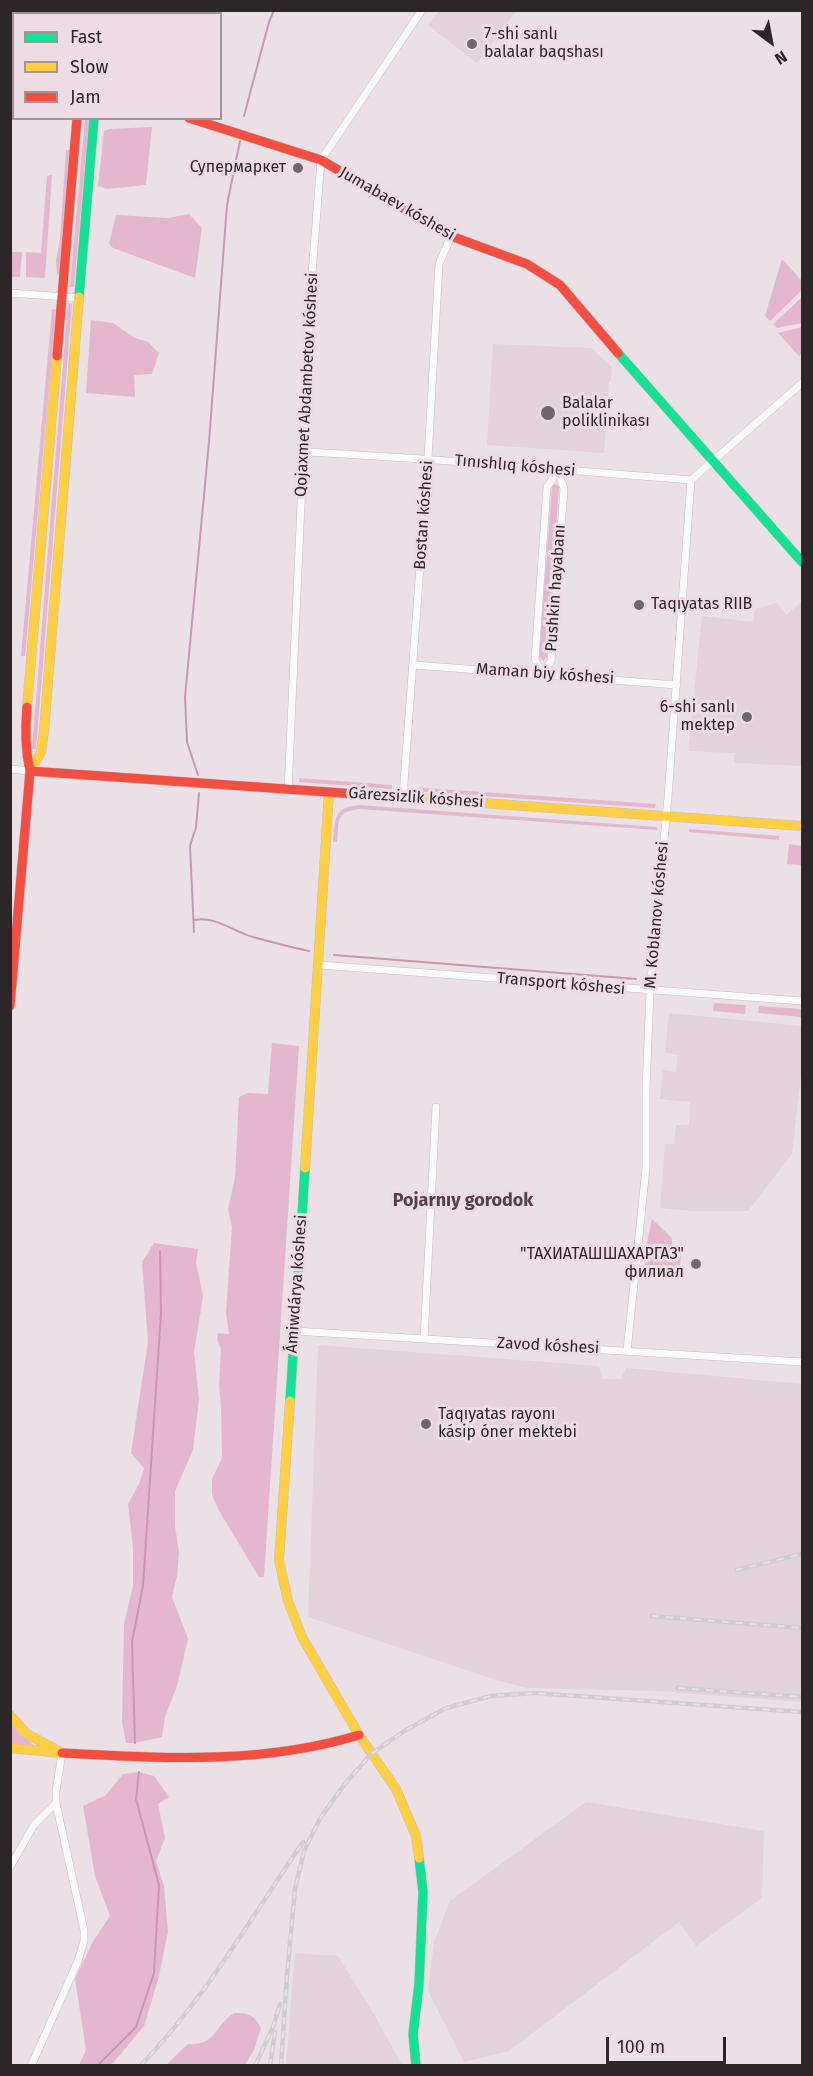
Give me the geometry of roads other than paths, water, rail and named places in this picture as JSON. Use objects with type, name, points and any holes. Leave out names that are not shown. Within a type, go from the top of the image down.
[{"type":"street","name":"Qojaxmet Abdambetov kóshesi","points":[[288,790],[311,286],[321,160],[422,10]]},
{"type":"street","points":[[10,1006],[30,771],[25,732],[77,120]]},
{"type":"street","points":[[30,771],[41,752],[44,731],[94,120]]},
{"type":"street","name":"Jumabaev kóshesi","points":[[195,120],[321,160],[451,236],[527,264],[560,285],[802,562]]},
{"type":"street","name":"Bostan kóshesi","points":[[403,796],[414,665],[439,264],[451,236]]},
{"type":"street","points":[[10,293],[80,298]]},
{"type":"street","points":[[691,480],[802,382]]},
{"type":"street","name":"Tınıshlıq kóshesi","points":[[303,452],[428,458],[558,471],[691,480]]},
{"type":"street","name":"Pushkin hayabanı","points":[[558,471],[564,489],[551,661],[542,674],[535,660],[547,487],[558,471]]},
{"type":"street","name":"M. Koblanov kóshesi","points":[[627,1351],[646,1168],[650,991],[666,817],[691,480]]},
{"type":"street","name":"Maman biy kóshesi","points":[[414,665],[676,684]]},
{"type":"street","points":[[10,768],[30,771]]},
{"type":"street","name":"Gárezsizlik kóshesi","points":[[30,771],[802,826]]},
{"type":"street","name":"Ámiwdárya kóshesi","points":[[329,792],[279,1560],[288,1601],[302,1637],[359,1735],[396,1789],[416,1836],[423,1892],[419,1984],[413,2034],[416,2066]]},
{"type":"street","name":"Transport kóshesi","points":[[319,965],[802,1002]]},
{"type":"street","points":[[424,1339],[436,1107]]},
{"type":"street","name":"Zavod kóshesi","points":[[294,1331],[802,1362]]},
{"type":"street","points":[[10,1715],[34,1741],[62,1753]]},
{"type":"street","points":[[10,1748],[62,1753],[186,1758],[278,1753],[340,1742],[359,1735]]},
{"type":"street","points":[[31,2066],[78,1961],[84,1941],[84,1930],[56,1803],[62,1753]]},
{"type":"street","points":[[10,1867],[34,1825],[56,1803]]},
{"type":"waterway","points":[[244,116],[274,10]]},
{"type":"waterway","points":[[198,775],[187,742],[185,697],[209,442],[227,205],[240,141]]},
{"type":"waterway","points":[[194,932],[190,846],[196,827],[199,793]]},
{"type":"waterway","points":[[194,920],[210,920],[253,937],[309,951]]},
{"type":"waterway","points":[[334,955],[636,979]]},
{"type":"waterway","points":[[135,1743],[132,1642],[143,1586],[161,1313],[160,1251]]},
{"type":"waterway","points":[[97,2066],[136,2027],[154,1973],[159,1885],[136,1799],[139,1772]]},
{"type":"railway","points":[[736,1570],[802,1554]]},
{"type":"railway","points":[[652,1616],[802,1628]]},
{"type":"railway","points":[[678,1688],[802,1697]]},
{"type":"railway","points":[[281,2066],[295,1889],[304,1851],[321,1817],[344,1785],[371,1754],[406,1730],[446,1708],[491,1696],[535,1693],[802,1712]]},
{"type":"railway","points":[[140,2066],[164,2040],[206,1986],[303,1842]]},
{"type":"railway","points":[[255,2066],[273,2027],[280,2004]]},
{"type":"railway","points":[[270,2066],[275,2032]]},
{"type":"place","name":"7-shi sanlı balalar baqshası","points":[[472,44]]},
{"type":"place","name":"Супермаркет","points":[[298,168]]},
{"type":"place","name":"Balalar poliklinikası","points":[[548,413]]},
{"type":"place","name":"Taqıyatas RIIB","points":[[639,605]]},
{"type":"place","name":"6-shi sanlı mektep","points":[[747,717]]},
{"type":"place","name":"\"ТАХИАТАШШАХАРГАЗ\" филиал","points":[[696,1264]]},
{"type":"place","name":"Taqıyatas rayonı kásip óner mektebi","points":[[426,1424]]},
{"type":"district","name":"Pojarnıy gorodok","points":[[463,1201]]}]
